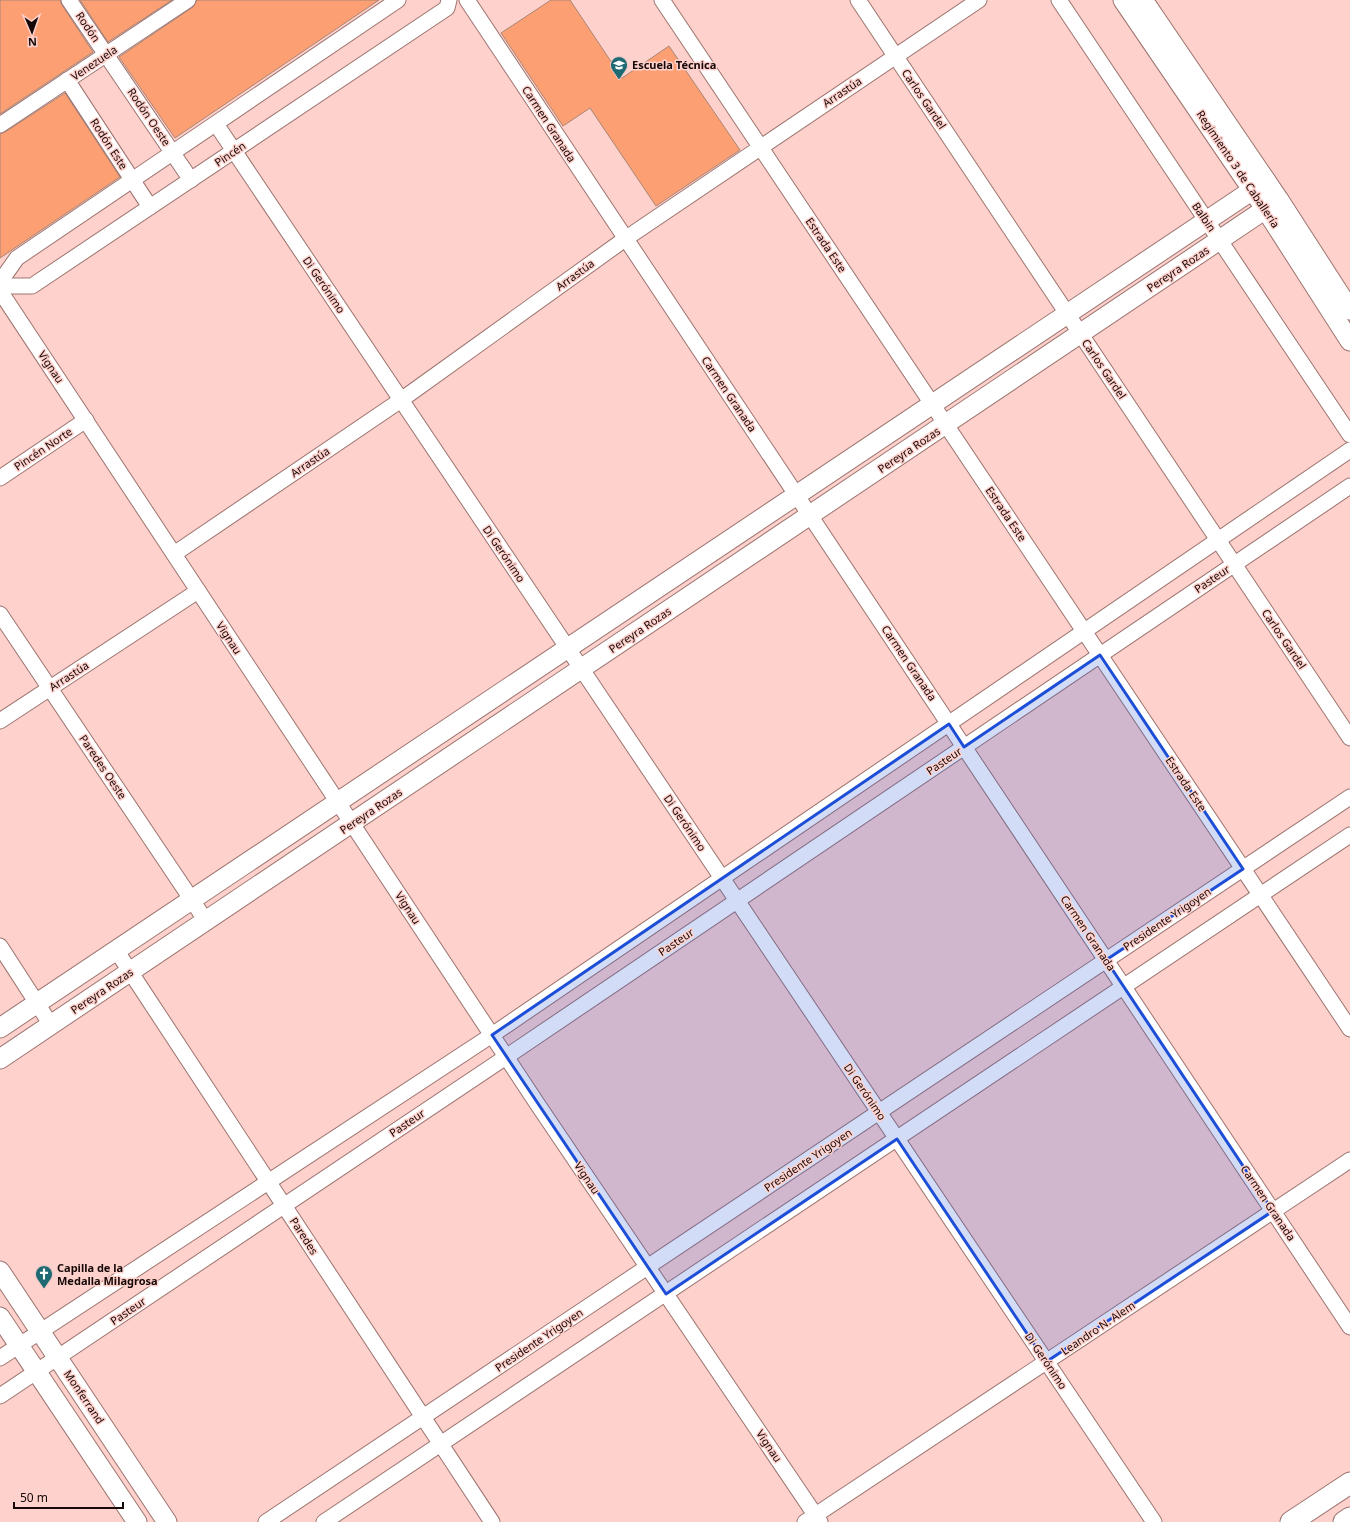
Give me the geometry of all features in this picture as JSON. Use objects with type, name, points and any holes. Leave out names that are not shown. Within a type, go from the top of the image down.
[{"type":"main road","points":[[1291,1522],[1350,1483]]},
{"type":"main road","points":[[1344,1522],[1350,1518]]},
{"type":"street","name":"Rodón","points":[[69,0],[106,54]]},
{"type":"street","name":"Venezuela","points":[[0,125],[188,0]]},
{"type":"street","points":[[0,282],[17,258],[398,0]]},
{"type":"street","name":"Pincén","points":[[0,286],[32,286],[448,8],[449,0]]},
{"type":"street","name":"Carmen Granada","points":[[467,0],[1350,1327]]},
{"type":"street","name":"Estrada Este","points":[[662,0],[1350,1029]]},
{"type":"street","name":"Carlos Gardel","points":[[858,0],[1350,738]]},
{"type":"street","name":"Arrastúa","points":[[174,554],[401,400],[625,239],[978,0]]},
{"type":"street","name":"Balbin","points":[[1059,0],[1350,435]]},
{"type":"street","name":"Regimiento 3 de Caballería","points":[[1123,0],[1350,310]]},
{"type":"street","name":"Regimiento 3 de Caballería","points":[[1143,0],[1259,186]]},
{"type":"street","name":"Rodón Oeste","points":[[106,54],[191,180]]},
{"type":"street","name":"Rodón Este","points":[[67,80],[150,207]]},
{"type":"street","name":"Di Gerónimo","points":[[216,124],[1154,1522]]},
{"type":"street","points":[[0,1028],[1259,186]]},
{"type":"street","name":"Regimiento 3 de Caballería","points":[[1273,205],[1350,341]]},
{"type":"street","name":"Pereyra Rozas","points":[[0,1059],[1273,205]]},
{"type":"street","name":"Vignau","points":[[0,291],[506,1057],[666,1294],[814,1520]]},
{"type":"street","name":"Pincén Norte","points":[[0,478],[86,420]]},
{"type":"street","points":[[0,1358],[492,1035],[1350,450]]},
{"type":"street","name":"Pasteur","points":[[0,1396],[506,1057],[1350,486]]},
{"type":"street","name":"Arrastúa","points":[[0,722],[198,591]]},
{"type":"street","name":"Paredes Oeste","points":[[0,614],[206,921]]},
{"type":"street","name":"Presidente Yrigoyen","points":[[266,1522],[1350,797]]},
{"type":"street","points":[[324,1522],[1350,835]]},
{"type":"street","points":[[0,946],[51,1025]]},
{"type":"street","name":"Paredes","points":[[116,950],[492,1522]]},
{"type":"street","name":"Leandro N. Alem","points":[[814,1520],[1046,1362],[1350,1160]]},
{"type":"street","name":"Monferrand","points":[[0,1271],[167,1522]]},
{"type":"street","points":[[0,1317],[136,1522]]},
{"type":"highlighted area","points":[[1100,655],[1243,869],[1106,960],[1273,1211],[1046,1362],[897,1139],[666,1294],[492,1035],[949,724],[964,747]]},
{"type":"building","points":[[0,0],[60,0],[93,52],[0,114]]},
{"type":"building","points":[[80,0],[172,0],[108,42]]},
{"type":"building","points":[[197,0],[379,0],[175,138],[119,57],[193,7]]},
{"type":"building","name":"Escuela Técnica","points":[[551,0],[570,0],[622,78],[669,46],[740,150],[656,206],[590,108],[563,126],[501,33]]},
{"type":"building","points":[[65,93],[120,177],[0,258],[0,134]]},
{"type":"place","name":"Escuela Técnica","points":[[619,80]]},
{"type":"place","name":"Capilla de la Medalla Milagrosa","points":[[44,1289]]}]
